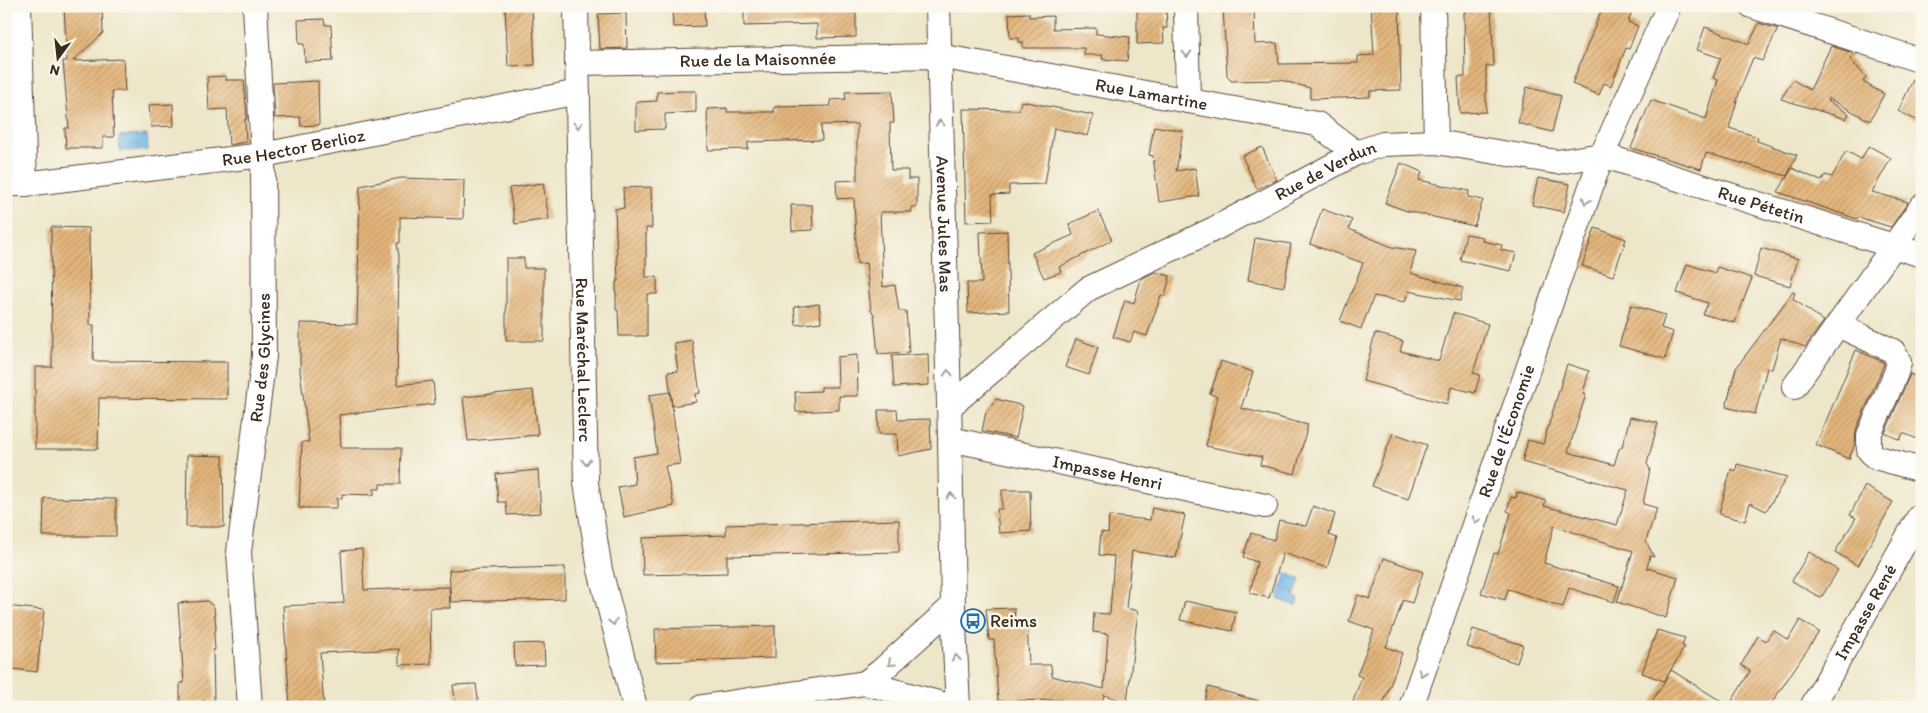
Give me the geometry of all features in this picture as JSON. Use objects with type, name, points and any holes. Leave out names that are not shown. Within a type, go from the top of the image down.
[{"type":"street","points":[[16,184],[19,6]]},
{"type":"street","name":"Rue des Glycines","points":[[250,707],[239,552],[264,356],[263,155],[255,6]]},
{"type":"street","name":"Rue Maréchal Leclerc","points":[[576,6],[586,483],[600,570],[635,707]]},
{"type":"street","name":"Avenue Jules Mas","points":[[938,6],[953,606],[958,707]]},
{"type":"street","points":[[1186,6],[1188,101]]},
{"type":"street","points":[[1433,6],[1436,142]]},
{"type":"street","points":[[1602,155],[1669,6]]},
{"type":"street","points":[[1752,6],[1922,61]]},
{"type":"street","name":"Rue de la Maisonnée","points":[[577,63],[938,56]]},
{"type":"street","name":"Rue Lamartine","points":[[938,56],[1317,124],[1356,153]]},
{"type":"street","name":"Rue Hector Berlioz","points":[[16,184],[263,155],[578,92]]},
{"type":"street","name":"Rue de Verdun","points":[[949,407],[1088,288],[1216,228],[1356,153],[1383,144],[1436,142],[1557,162],[1602,155]]},
{"type":"street","name":"Rue Pétetin","points":[[1602,155],[1922,255]]},
{"type":"street","name":"Rue de l'Économie","points":[[1411,707],[1602,155]]},
{"type":"street","points":[[1794,387],[1922,206]]},
{"type":"street","points":[[1838,325],[1893,351],[1899,362],[1896,374],[1869,435],[1869,450],[1875,456],[1922,470]]},
{"type":"street","name":"Impasse Henri","points":[[950,439],[1266,506]]},
{"type":"street","name":"Impasse René","points":[[1812,707],[1919,517]]},
{"type":"street","points":[[865,683],[881,672],[953,606]]},
{"type":"street","points":[[702,707],[865,683],[953,707]]},
{"type":"water","points":[[147,135],[148,150],[120,151],[119,136]]},
{"type":"water","points":[[1286,573],[1300,579],[1294,597],[1299,599],[1296,606],[1278,599]]},
{"type":"building","points":[[64,6],[102,6],[103,33],[73,61],[123,59],[125,91],[112,91],[114,137],[103,137],[103,148],[66,148],[65,128],[69,128],[63,61],[67,61]]},
{"type":"building","points":[[505,6],[532,6],[535,65],[508,66]]},
{"type":"building","points":[[672,6],[704,6],[705,26],[673,27]]},
{"type":"building","points":[[744,6],[856,6],[856,37],[817,38],[817,24],[744,26]]},
{"type":"building","points":[[1137,6],[1166,6],[1167,28],[1163,28],[1164,43],[1137,44]]},
{"type":"building","points":[[1371,6],[1399,6],[1401,90],[1370,91],[1370,97],[1310,99],[1310,88],[1280,80],[1231,81],[1227,75],[1223,8],[1254,7],[1255,44],[1277,43],[1279,64],[1358,63],[1358,56],[1374,55]]},
{"type":"building","points":[[1466,6],[1491,6],[1494,66],[1486,66],[1486,112],[1460,113],[1458,77],[1465,77],[1464,12],[1467,12]]},
{"type":"building","points":[[1603,6],[1634,6],[1628,22],[1638,26],[1629,49],[1626,48],[1611,86],[1604,83],[1599,95],[1572,84]]},
{"type":"building","points":[[626,13],[627,48],[600,49],[598,14]]},
{"type":"building","points":[[1029,13],[1029,17],[1053,16],[1053,29],[1096,28],[1096,34],[1130,37],[1127,61],[1102,59],[1103,55],[1084,55],[1084,48],[1023,48],[1023,42],[1019,42],[1019,38],[1010,38],[1009,14]]},
{"type":"building","points":[[324,19],[325,25],[331,25],[333,61],[305,62],[304,44],[299,44],[298,20]]},
{"type":"building","points":[[1759,23],[1778,29],[1762,61],[1753,58],[1741,87],[1729,128],[1758,137],[1757,141],[1797,155],[1787,176],[1706,153],[1701,169],[1631,148],[1651,100],[1706,119],[1718,80],[1713,78],[1721,58],[1697,50],[1705,27],[1749,44]]},
{"type":"building","points":[[1831,46],[1853,53],[1850,59],[1866,77],[1863,82],[1884,94],[1870,121],[1828,98],[1827,100],[1849,114],[1846,119],[1781,99],[1793,80],[1810,90]]},
{"type":"building","points":[[1916,74],[1922,74],[1922,123],[1898,111]]},
{"type":"building","points":[[226,76],[226,80],[244,80],[247,119],[245,119],[246,142],[229,145],[227,109],[209,110],[207,77]]},
{"type":"building","points":[[318,81],[319,125],[301,126],[300,117],[275,118],[273,83]]},
{"type":"building","points":[[1527,87],[1561,96],[1552,132],[1518,123]]},
{"type":"building","points":[[696,91],[696,112],[665,114],[665,129],[636,130],[636,102],[657,101],[657,92]]},
{"type":"building","points":[[892,91],[894,123],[890,123],[891,170],[908,170],[908,179],[917,179],[917,207],[911,207],[912,212],[880,212],[883,287],[895,285],[899,311],[906,311],[909,352],[878,354],[866,263],[857,264],[854,198],[837,199],[836,181],[857,180],[857,124],[821,125],[822,140],[748,142],[748,149],[708,150],[707,109],[727,108],[727,112],[774,112],[774,107],[831,106],[830,100],[846,99],[845,92]]},
{"type":"building","points":[[1021,101],[1093,115],[1088,136],[1054,128],[1045,184],[1009,185],[1009,194],[992,195],[993,221],[966,222],[963,109],[1019,110]]},
{"type":"building","points":[[173,104],[174,126],[151,127],[149,105]]},
{"type":"building","points":[[1154,126],[1183,131],[1176,171],[1195,168],[1199,196],[1159,202],[1153,156],[1149,155]]},
{"type":"building","points":[[1869,146],[1891,158],[1872,192],[1908,202],[1891,227],[1858,217],[1857,219],[1778,192],[1792,168],[1821,181],[1825,175],[1832,177],[1846,151],[1861,159]]},
{"type":"building","points":[[1262,147],[1277,180],[1257,189],[1242,156]]},
{"type":"building","points":[[1401,163],[1422,172],[1419,180],[1469,191],[1468,197],[1483,200],[1474,226],[1407,211],[1385,203]]},
{"type":"building","points":[[401,178],[464,180],[463,219],[400,217],[400,243],[397,243],[399,257],[397,385],[433,381],[435,404],[339,415],[341,448],[401,448],[400,484],[380,484],[380,489],[374,489],[374,495],[342,494],[342,498],[337,498],[337,508],[299,508],[302,442],[309,442],[300,371],[300,323],[357,324],[360,186]]},
{"type":"building","points":[[1538,178],[1570,184],[1564,212],[1532,205]]},
{"type":"building","points":[[543,183],[549,219],[515,224],[509,188]]},
{"type":"building","points":[[651,187],[652,228],[646,228],[646,277],[657,277],[657,294],[647,294],[647,336],[619,336],[618,310],[616,310],[616,282],[618,281],[615,209],[624,208],[623,188]]},
{"type":"building","points":[[791,205],[812,205],[813,230],[792,231]]},
{"type":"building","points":[[1322,209],[1352,220],[1349,229],[1392,247],[1416,251],[1410,273],[1463,288],[1460,301],[1408,291],[1405,302],[1374,296],[1361,329],[1340,321],[1363,263],[1310,244]]},
{"type":"building","points":[[1098,211],[1112,240],[1059,267],[1061,272],[1044,278],[1032,253],[1073,235],[1069,224]]},
{"type":"building","points":[[51,227],[89,228],[90,325],[94,325],[93,361],[227,362],[227,399],[99,398],[98,449],[35,449],[35,367],[52,367]]},
{"type":"building","points":[[1595,228],[1626,239],[1613,276],[1582,266]]},
{"type":"building","points":[[1007,231],[1009,311],[968,313],[967,283],[982,283],[980,232]]},
{"type":"building","points":[[1466,234],[1483,237],[1482,241],[1502,245],[1501,250],[1516,253],[1511,271],[1460,260]]},
{"type":"building","points":[[1255,238],[1291,244],[1284,287],[1248,280]]},
{"type":"building","points":[[1761,248],[1798,259],[1790,286],[1754,276]]},
{"type":"building","points":[[506,258],[524,258],[524,268],[544,268],[544,341],[506,341]]},
{"type":"building","points":[[1687,264],[1715,273],[1717,267],[1752,278],[1735,323],[1703,314],[1708,303],[1677,293]]},
{"type":"building","points":[[1155,272],[1170,276],[1165,296],[1161,295],[1147,336],[1134,332],[1130,342],[1113,337],[1125,300],[1134,303],[1141,279]]},
{"type":"building","points":[[1793,292],[1795,293],[1793,299],[1824,321],[1805,347],[1781,338],[1772,369],[1767,368],[1755,414],[1726,407],[1736,368]]},
{"type":"building","points":[[819,304],[821,322],[796,325],[794,307]]},
{"type":"building","points":[[1631,305],[1665,315],[1661,328],[1673,332],[1665,359],[1619,346]]},
{"type":"building","points":[[1453,313],[1488,324],[1473,373],[1480,375],[1475,393],[1451,387],[1447,404],[1363,381],[1375,333],[1403,341],[1400,351],[1439,361]]},
{"type":"building","points":[[1076,339],[1098,347],[1089,375],[1065,367]]},
{"type":"building","points":[[692,340],[700,393],[695,394],[696,402],[672,406],[668,372],[678,371],[674,343]]},
{"type":"building","points":[[1856,350],[1884,364],[1856,430],[1855,444],[1849,459],[1816,445]]},
{"type":"building","points":[[928,354],[929,385],[894,387],[892,356]]},
{"type":"building","points":[[857,355],[858,396],[839,396],[839,410],[796,412],[795,392],[821,391],[821,387],[838,387],[837,357]]},
{"type":"building","points":[[1221,361],[1253,372],[1241,408],[1308,425],[1295,474],[1260,465],[1262,457],[1206,446],[1217,396],[1210,394]]},
{"type":"building","points":[[1567,364],[1589,371],[1583,393],[1586,394],[1568,452],[1614,465],[1619,449],[1622,447],[1630,417],[1658,423],[1647,464],[1650,469],[1643,504],[1657,508],[1646,541],[1654,557],[1650,556],[1647,568],[1678,577],[1666,618],[1617,602],[1633,551],[1554,526],[1544,563],[1619,586],[1614,602],[1569,588],[1563,607],[1508,589],[1505,600],[1481,593],[1494,553],[1498,554],[1511,513],[1507,511],[1511,497],[1516,498],[1517,492],[1546,501],[1544,506],[1617,525],[1628,490],[1522,462],[1528,440],[1543,444]]},
{"type":"building","points":[[1910,374],[1922,379],[1922,441],[1903,433],[1900,440],[1885,433]]},
{"type":"building","points":[[533,390],[538,435],[468,441],[463,397]]},
{"type":"building","points":[[670,392],[680,464],[665,466],[674,506],[624,517],[618,487],[635,484],[633,457],[657,453],[649,395]]},
{"type":"building","points":[[996,399],[1023,406],[1016,438],[982,431],[986,412]]},
{"type":"building","points":[[878,410],[897,410],[898,420],[930,419],[931,449],[898,456],[897,434],[879,434]]},
{"type":"building","points":[[1393,433],[1427,445],[1408,499],[1372,486]]},
{"type":"building","points":[[187,455],[223,456],[224,527],[186,527]]},
{"type":"building","points":[[1737,464],[1787,477],[1766,511],[1750,503],[1745,521],[1719,514],[1731,469],[1736,471]]},
{"type":"building","points":[[538,470],[541,513],[507,515],[506,502],[498,502],[496,474]]},
{"type":"building","points":[[1865,486],[1893,502],[1858,566],[1835,552],[1856,518],[1850,515]]},
{"type":"building","points":[[1002,490],[1030,490],[1031,531],[999,533],[997,509],[1002,509]]},
{"type":"building","points":[[44,498],[116,499],[116,536],[43,536]]},
{"type":"building","points":[[1313,506],[1335,514],[1329,535],[1337,538],[1327,568],[1283,553],[1269,598],[1250,593],[1257,562],[1243,557],[1251,533],[1274,540],[1279,520],[1306,526]]},
{"type":"building","points":[[1152,508],[1185,515],[1176,558],[1132,551],[1126,608],[1138,611],[1127,702],[1104,695],[1101,707],[1060,707],[1061,700],[998,701],[994,640],[989,640],[986,609],[1014,608],[1015,621],[1027,620],[1029,665],[1051,665],[1052,676],[1104,689],[1108,634],[1093,632],[1094,613],[1110,614],[1114,556],[1099,555],[1101,532],[1108,533],[1109,516],[1150,520]]},
{"type":"building","points":[[899,520],[899,552],[727,556],[727,573],[643,575],[642,538],[726,535],[726,525]]},
{"type":"building","points":[[362,549],[364,590],[449,587],[450,608],[430,608],[431,664],[399,665],[399,649],[320,653],[324,707],[290,707],[283,606],[344,603],[341,551]]},
{"type":"building","points":[[1809,552],[1838,570],[1821,598],[1792,581]]},
{"type":"building","points":[[1384,558],[1423,572],[1412,603],[1403,600],[1386,647],[1402,653],[1382,707],[1351,707],[1362,677],[1357,675],[1374,630],[1349,621],[1358,595],[1370,599]]},
{"type":"building","points":[[565,567],[565,599],[451,602],[449,570]]},
{"type":"building","points":[[207,601],[214,607],[216,628],[214,635],[215,650],[213,650],[214,701],[201,701],[202,707],[180,707],[180,683],[184,683],[178,603]]},
{"type":"building","points":[[1185,601],[1236,612],[1232,631],[1180,620]]},
{"type":"building","points":[[6,606],[44,610],[37,672],[6,668]]},
{"type":"building","points":[[1800,620],[1819,632],[1769,707],[1649,707],[1671,670],[1729,706],[1750,671],[1741,665],[1758,636],[1766,641],[1773,630],[1788,640]]},
{"type":"building","points":[[775,626],[775,658],[656,662],[655,629]]},
{"type":"building","points":[[1473,629],[1523,645],[1517,663],[1467,647]]},
{"type":"building","points":[[1657,630],[1685,638],[1682,646],[1685,647],[1664,681],[1642,673]]},
{"type":"building","points":[[544,643],[545,665],[515,666],[514,644]]},
{"type":"building","points":[[476,684],[479,707],[456,707],[453,685]]},
{"type":"building","points":[[1208,687],[1259,701],[1258,707],[1203,707]]},
{"type":"place","name":"Reims","points":[[973,621]]}]
